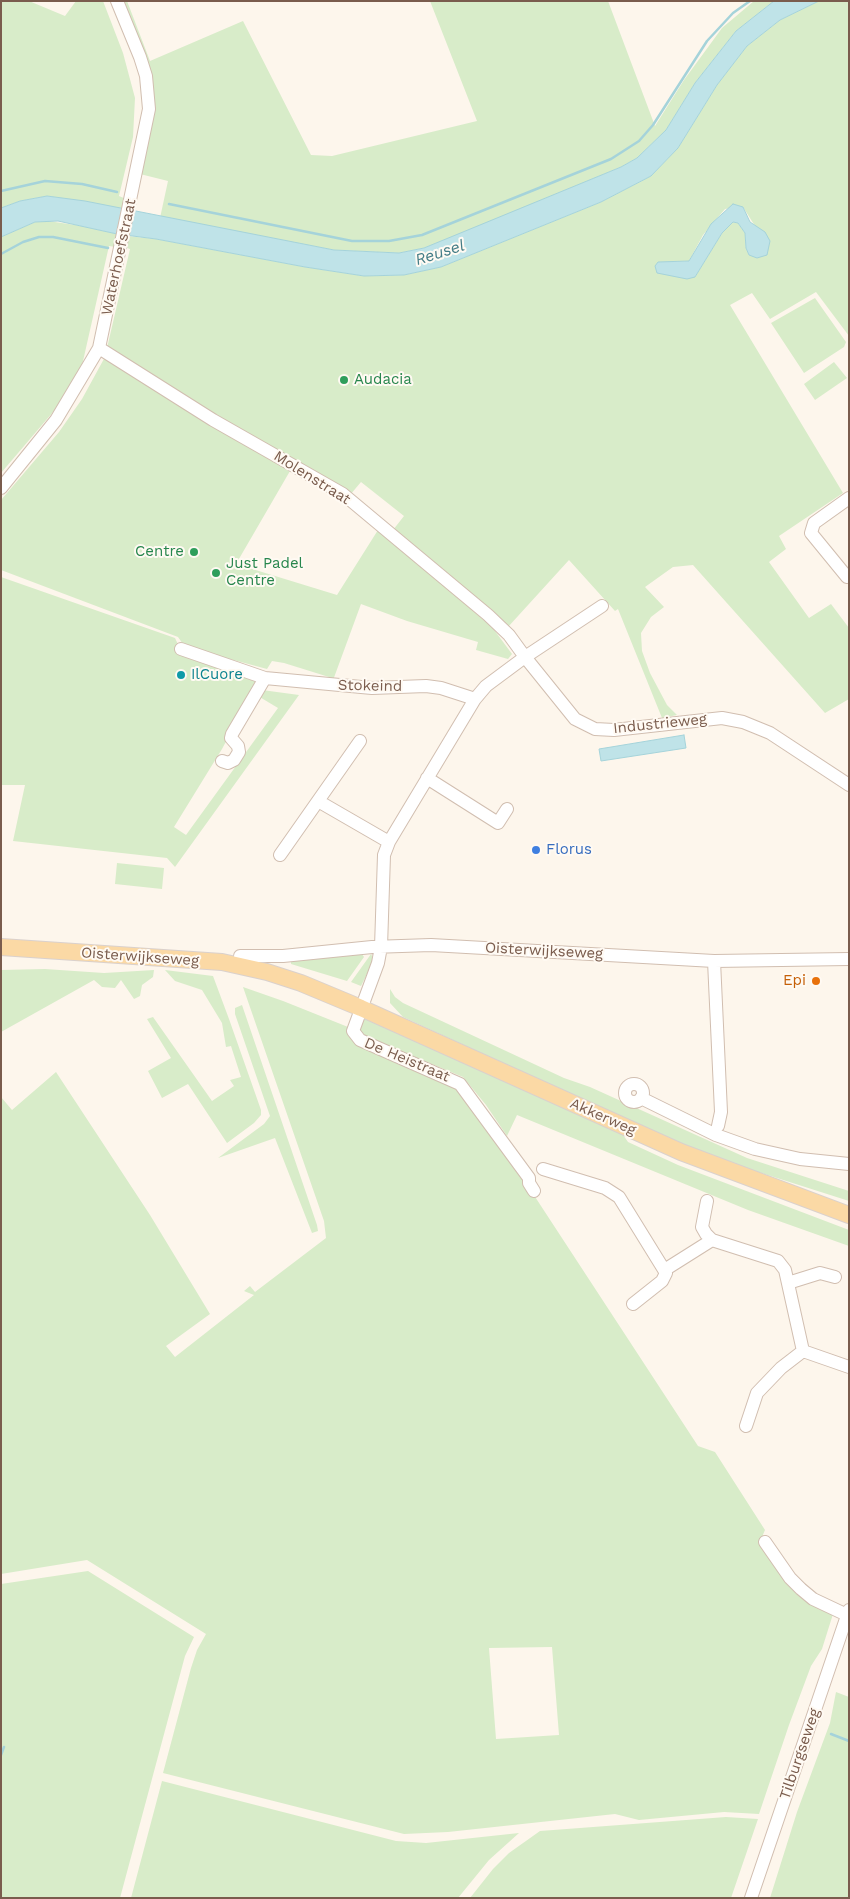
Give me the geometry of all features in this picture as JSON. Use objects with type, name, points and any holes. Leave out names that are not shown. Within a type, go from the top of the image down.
[{"type":"main road","name":"Oisterwijkseweg","points":[[1,947],[222,962],[267,972],[301,983],[358,1016]]},
{"type":"main road","name":"Akkerweg","points":[[358,1016],[681,1152],[849,1215]]},
{"type":"street","name":"Waterhoefstraat","points":[[1,488],[56,420],[99,348],[147,124],[148,94],[140,56],[116,1]]},
{"type":"street","name":"Molenstraat","points":[[99,348],[213,420],[343,494],[488,615],[509,635],[525,657]]},
{"type":"street","points":[[847,577],[812,533],[814,523],[849,498]]},
{"type":"street","points":[[358,1016],[376,971],[381,947],[382,868],[389,842],[426,778],[475,699],[486,686],[525,657],[602,606]]},
{"type":"street","name":"Stokeind","points":[[181,649],[265,678],[372,688],[426,686],[441,688],[475,699]]},
{"type":"street","name":"Industrieweg","points":[[525,657],[575,719],[595,729],[614,730],[722,718],[743,722],[770,734],[849,784]]},
{"type":"street","points":[[222,761],[228,763],[234,760],[239,752],[238,746],[231,738],[232,734],[265,678]]},
{"type":"street","points":[[280,855],[360,741]]},
{"type":"street","points":[[426,778],[498,822],[507,809]]},
{"type":"street","points":[[318,801],[389,842]]},
{"type":"street","name":"Oisterwijkseweg","points":[[240,956],[283,956],[381,947],[431,945],[714,961],[849,959]]},
{"type":"street","points":[[714,961],[720,1112],[718,1126]]},
{"type":"street","name":"De Heistraat","points":[[358,1016],[353,1031],[360,1040],[460,1084],[529,1178],[529,1183],[534,1192]]},
{"type":"street","points":[[642,1098],[708,1132],[755,1149],[800,1159],[849,1164]]},
{"type":"street","points":[[543,1169],[605,1188],[619,1197],[666,1270]]},
{"type":"street","points":[[707,1201],[702,1227],[712,1240],[778,1261],[785,1270],[803,1351]]},
{"type":"street","points":[[633,1304],[662,1281],[666,1270],[712,1240]]},
{"type":"street","points":[[788,1283],[820,1273],[835,1277]]},
{"type":"street","points":[[803,1351],[849,1367]]},
{"type":"street","points":[[746,1426],[757,1393],[780,1368],[803,1351]]},
{"type":"street","points":[[765,1542],[800,1589],[813,1599],[848,1613]]},
{"type":"street","name":"Tilburgseweg","points":[[751,1898],[848,1613]]},
{"type":"green space","points":[[1,1],[29,1],[65,16],[76,1],[103,1],[123,53],[135,98],[133,137],[119,196],[126,199],[123,209],[47,196],[20,201],[1,208]]},
{"type":"green space","points":[[121,1],[127,1],[150,61],[243,21],[311,155],[332,156],[477,121],[430,1],[608,1],[655,126],[684,80],[722,28],[754,1],[774,1],[736,31],[695,83],[666,130],[637,158],[621,167],[455,237],[424,248],[399,253],[334,250],[160,218],[168,181],[140,174],[151,114]]},
{"type":"green space","points":[[819,1],[849,1],[849,336],[816,292],[770,319],[752,293],[730,305],[843,493],[779,536],[786,549],[769,562],[809,618],[831,604],[849,628],[849,699],[825,713],[693,565],[673,567],[645,587],[664,607],[651,617],[641,633],[642,651],[650,673],[667,705],[677,715],[662,718],[618,609],[615,611],[569,560],[508,627],[393,530],[404,516],[361,482],[350,495],[227,424],[107,348],[130,249],[124,247],[127,236],[156,239],[364,276],[404,275],[441,267],[601,202],[651,176],[678,148],[717,85],[747,46],[780,20]],"holes":[[[743,207],[755,226],[749,255],[746,248],[745,233],[738,223],[733,222],[722,233],[695,277],[673,261],[689,261],[703,235],[725,209]]]},
{"type":"green space","points":[[48,221],[117,234],[115,247],[109,246],[81,370],[59,405],[1,473],[1,237],[35,222]]},
{"type":"green space","points":[[815,298],[846,342],[844,347],[804,373],[771,323]]},
{"type":"green space","points":[[105,357],[130,370],[290,471],[236,564],[337,595],[378,530],[492,627],[512,654],[508,659],[476,650],[478,642],[407,621],[361,604],[332,683],[329,677],[284,663],[272,661],[267,669],[185,647],[178,637],[1,570],[1,500],[59,432],[82,399]]},
{"type":"green space","points":[[834,362],[847,378],[815,400],[804,384]]},
{"type":"green space","points":[[1,577],[175,638],[182,653],[259,680],[222,749],[174,827],[186,835],[278,708],[258,696],[262,690],[299,695],[175,867],[167,858],[13,841],[25,785],[1,785]]},
{"type":"green space","points":[[117,863],[164,868],[162,889],[115,884]]},
{"type":"green space","points":[[362,954],[364,957],[347,981],[291,964],[291,960]]},
{"type":"green space","points":[[371,954],[373,958],[371,966],[361,986],[351,982]]},
{"type":"green space","points":[[45,969],[104,973],[154,970],[153,977],[142,985],[140,996],[134,999],[121,980],[115,988],[102,987],[94,980],[1,1032],[1,970]]},
{"type":"green space","points":[[165,970],[213,976],[229,1019],[261,1110],[261,1115],[254,1123],[227,1143],[188,1084],[162,1098],[148,1071],[171,1058],[147,1019],[153,1017],[212,1101],[234,1086],[230,1080],[241,1077],[231,1046],[226,1047],[222,1023],[202,990],[175,981]]},
{"type":"green space","points":[[243,987],[348,1027],[351,1039],[360,1047],[451,1084],[473,1102],[698,1446],[715,1452],[765,1530],[759,1544],[833,1614],[822,1649],[811,1666],[789,1725],[759,1814],[724,1812],[639,1820],[615,1814],[448,1832],[404,1834],[163,1773],[191,1668],[197,1650],[206,1634],[87,1560],[1,1574],[1,1097],[12,1110],[56,1072],[150,1215],[210,1314],[166,1346],[175,1357],[254,1295],[244,1291],[250,1286],[255,1292],[326,1238],[324,1221]],"holes":[[[552,1647],[559,1735],[496,1739],[489,1648]]]},
{"type":"green space","points":[[390,989],[395,997],[403,1003],[564,1078],[590,1087],[747,1158],[849,1191],[849,1201],[730,1163],[653,1132],[403,1017],[390,1003]]},
{"type":"green space","points":[[242,1005],[317,1225],[318,1231],[312,1233],[275,1138],[218,1158],[264,1124],[270,1116],[235,1014],[235,1008]]},
{"type":"green space","points":[[361,1017],[621,1132],[628,1142],[678,1165],[849,1230],[849,1246],[748,1210],[517,1115],[507,1136],[486,1105],[463,1077],[359,1034]]},
{"type":"green space","points":[[88,1571],[194,1637],[185,1656],[120,1898],[1,1898],[1,1584]]},
{"type":"green space","points":[[836,1692],[849,1697],[849,1898],[770,1898],[797,1812],[830,1723]]},
{"type":"green space","points":[[162,1781],[396,1841],[426,1843],[519,1833],[489,1860],[458,1898],[131,1898]]},
{"type":"green space","points":[[726,1817],[758,1819],[731,1898],[470,1898],[493,1869],[509,1853],[540,1831]]},
{"type":"water","name":"Reusel","points":[[774,1],[819,1],[780,20],[747,46],[717,85],[678,148],[651,176],[601,202],[441,267],[404,275],[364,276],[156,239],[117,234],[58,221],[35,222],[1,237],[1,208],[20,201],[47,196],[85,201],[334,250],[399,253],[424,248],[621,167],[637,158],[666,130],[695,83],[736,31]]},
{"type":"water","points":[[733,204],[743,207],[750,222],[765,232],[770,241],[767,255],[757,258],[749,255],[746,248],[745,233],[738,223],[733,222],[722,233],[695,277],[687,279],[657,273],[655,266],[658,262],[689,261],[711,224]]},
{"type":"water","points":[[684,735],[686,748],[601,761],[599,749]]},
{"type":"waterway","points":[[169,204],[352,241],[389,241],[422,235],[611,159],[639,141],[653,125],[707,41],[733,13],[750,1]]},
{"type":"waterway","points":[[1,191],[45,181],[82,184],[117,192]]},
{"type":"waterway","points":[[1,254],[23,242],[39,237],[53,237],[108,248]]},
{"type":"waterway","points":[[831,1734],[849,1741]]},
{"type":"waterway","points":[[1,1755],[4,1747]]},
{"type":"place","name":"Audacia","points":[[344,380]]},
{"type":"place","name":"Centre","points":[[194,552]]},
{"type":"place","name":"Just Padel Centre","points":[[216,573]]},
{"type":"place","name":"IlCuore","points":[[181,675]]},
{"type":"place","name":"Florus","points":[[536,850]]},
{"type":"place","name":"Epi","points":[[816,981]]}]
